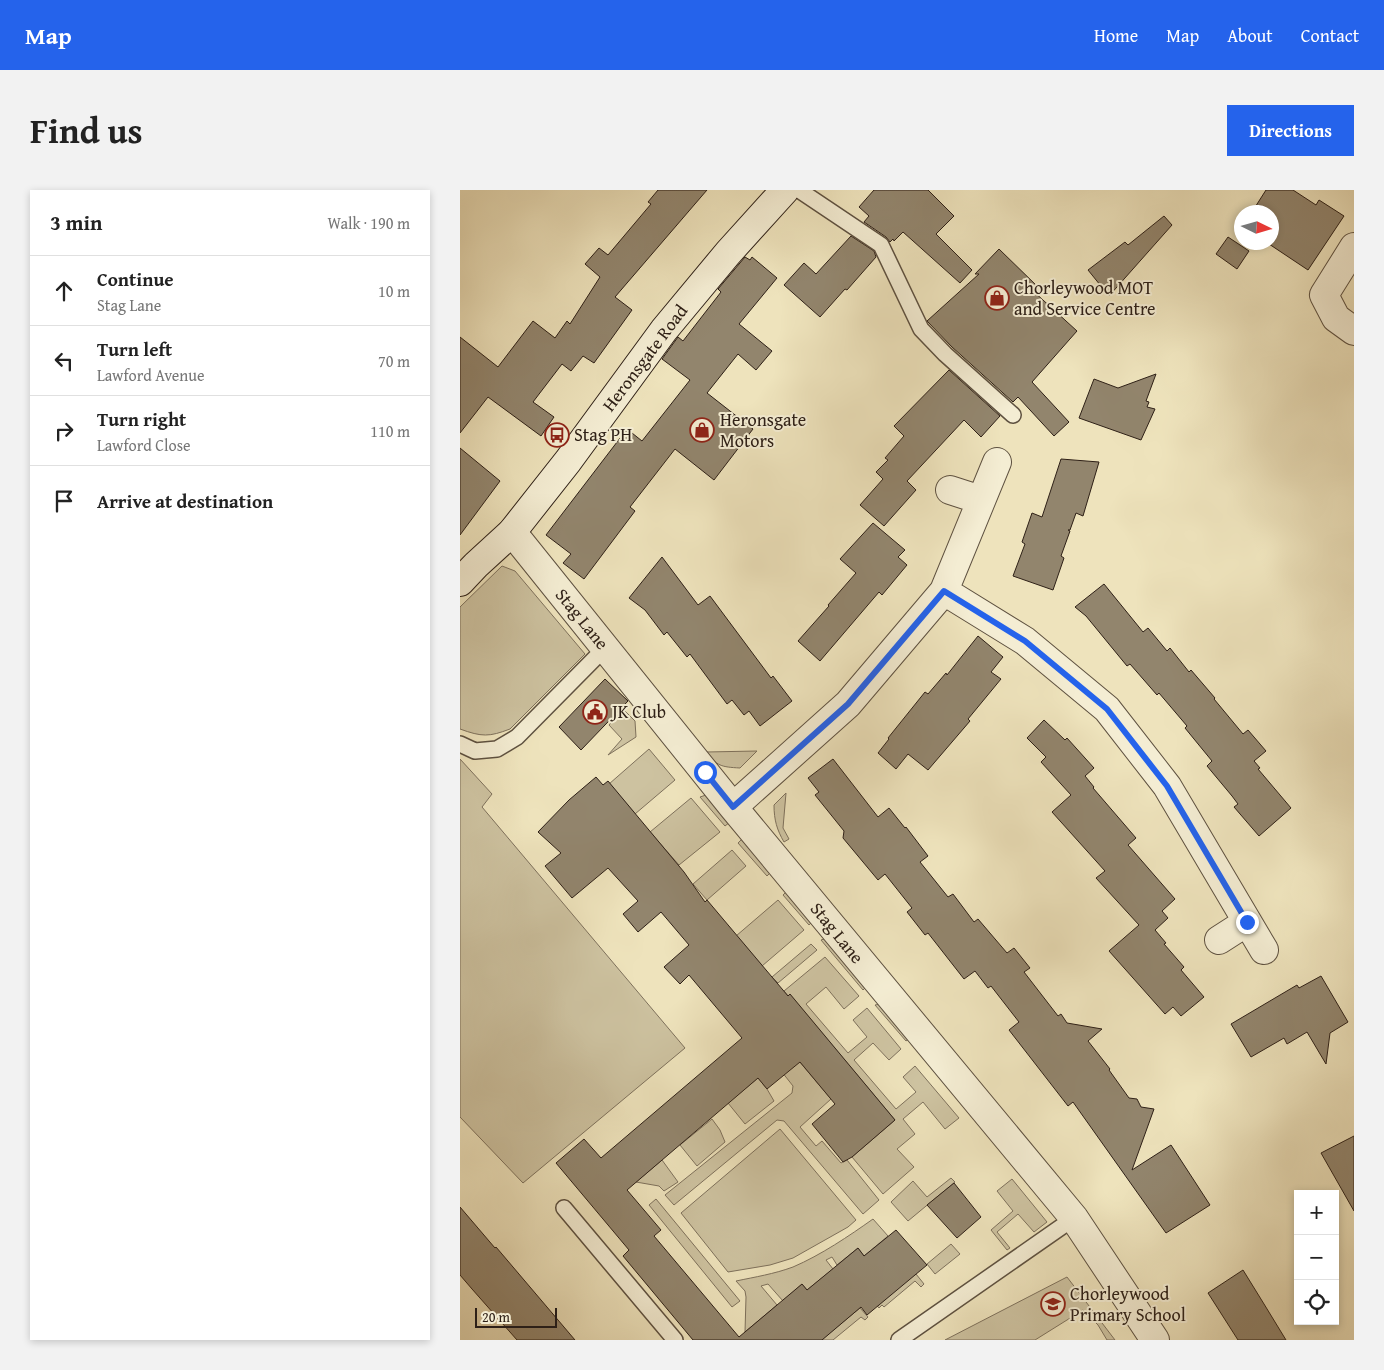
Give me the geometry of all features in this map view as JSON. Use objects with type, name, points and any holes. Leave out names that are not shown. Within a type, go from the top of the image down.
[{"type":"street","name":"Heronsgate Road","points":[[460,582],[512,532],[568,461],[672,320],[728,252],[785,190]]},
{"type":"street","points":[[1354,247],[1324,295],[1336,318],[1354,331]]},
{"type":"street","points":[[733,807],[848,704],[944,591],[997,462]]},
{"type":"street","points":[[950,490],[981,500]]},
{"type":"street","name":"Stag Lane","points":[[512,532],[733,807],[1074,1218],[1155,1340]]},
{"type":"street","points":[[944,591],[1025,641],[1107,709],[1167,786],[1264,950]]},
{"type":"street","points":[[1219,940],[1247,922]]},
{"type":"lane","points":[[799,190],[881,246],[921,329],[945,354],[1013,415]]},
{"type":"lane","points":[[460,744],[475,751],[497,749],[517,737],[605,648]]},
{"type":"lane","points":[[564,1208],[675,1340]]},
{"type":"lane","points":[[899,1340],[1074,1218]]},
{"type":"shaded area","points":[[502,566],[515,571],[585,654],[510,729],[491,735],[480,735],[460,729],[460,607]]},
{"type":"shaded area","points":[[623,709],[635,721],[636,737],[608,755],[622,739],[609,725]]},
{"type":"shaded area","points":[[649,749],[675,780],[635,814],[609,784]]},
{"type":"shaded area","points":[[757,751],[740,768],[720,765],[706,752]]},
{"type":"shaded area","points":[[460,759],[492,794],[482,807],[685,1048],[523,1183],[460,1117]]},
{"type":"shaded area","points":[[786,793],[783,828],[789,839],[784,842],[776,825],[774,805]]},
{"type":"shaded area","points":[[706,795],[730,822],[725,826],[700,797]]},
{"type":"shaded area","points":[[691,798],[720,832],[679,865],[650,832]]},
{"type":"shaded area","points":[[742,839],[771,872],[767,876],[738,843]]},
{"type":"shaded area","points":[[732,850],[746,866],[707,900],[693,884]]},
{"type":"shaded area","points":[[786,892],[812,922],[809,925],[783,895]]},
{"type":"shaded area","points":[[778,900],[804,930],[762,966],[736,936]]},
{"type":"shaded area","points":[[827,938],[867,986],[863,990],[821,940]]},
{"type":"shaded area","points":[[811,944],[817,950],[778,983],[772,977]]},
{"type":"shaded area","points":[[825,957],[859,996],[844,1009],[826,987],[806,1004],[848,1053],[867,1037],[853,1020],[867,1008],[901,1049],[889,1060],[873,1043],[854,1060],[896,1109],[916,1092],[903,1077],[915,1066],[959,1118],[945,1129],[923,1102],[903,1119],[915,1134],[897,1149],[914,1167],[883,1194],[852,1157],[895,1120],[790,995],[788,996],[784,991]]},
{"type":"shaded area","points":[[881,1004],[910,1038],[906,1041],[875,1005]]},
{"type":"shaded area","points":[[793,1054],[831,1099],[800,1127],[816,1146],[822,1141],[841,1163],[847,1160],[879,1200],[863,1214],[784,1121],[777,1120],[674,1205],[665,1195],[792,1093],[793,1086],[778,1067]]},
{"type":"shaded area","points":[[758,1078],[774,1101],[745,1124],[728,1103]]},
{"type":"shaded area","points":[[712,1119],[720,1130],[725,1142],[697,1166],[680,1145]]},
{"type":"shaded area","points":[[780,1129],[856,1220],[848,1227],[793,1258],[770,1265],[728,1272],[681,1213]]},
{"type":"shaded area","points":[[662,1160],[678,1182],[664,1191],[659,1186],[636,1182]]},
{"type":"shaded area","points":[[951,1178],[955,1182],[908,1221],[891,1202],[913,1181],[927,1197]]},
{"type":"shaded area","points":[[1012,1179],[1047,1222],[1034,1232],[1018,1214],[997,1232],[1010,1248],[1007,1250],[991,1230],[1013,1211],[997,1191]]},
{"type":"shaded area","points":[[656,1199],[740,1301],[732,1307],[649,1205]]},
{"type":"shaded area","points":[[873,1219],[888,1236],[864,1256],[858,1248],[837,1265],[832,1257],[826,1260],[833,1269],[807,1290],[802,1284],[783,1301],[768,1284],[761,1286],[777,1305],[745,1332],[745,1291],[736,1281],[793,1267],[824,1251]]},
{"type":"shaded area","points":[[951,1244],[960,1254],[935,1274],[927,1264]]},
{"type":"shaded area","points":[[916,1274],[924,1284],[921,1287],[915,1281],[884,1307],[882,1305],[879,1308],[870,1297]]},
{"type":"shaded area","name":"Chorleywood Primary School","points":[[1067,1277],[1115,1340],[1107,1340],[1098,1325],[1083,1310],[1035,1340],[945,1340]]},
{"type":"shaded area","points":[[860,1308],[868,1317],[865,1320],[861,1317],[833,1340],[821,1340]]},
{"type":"building","points":[[658,190],[707,190],[615,297],[632,310],[594,363],[583,356],[571,371],[562,364],[533,402],[554,417],[541,436],[488,397],[460,433],[460,337],[498,367],[533,321],[555,338],[567,321],[570,324],[600,277],[585,264],[599,248],[608,255],[651,204],[648,202]]},
{"type":"building","points":[[874,190],[928,190],[954,216],[936,234],[972,270],[960,283],[903,232],[894,241],[893,239],[890,242],[886,237],[864,222],[869,216],[859,207]]},
{"type":"building","points":[[1266,190],[1293,190],[1316,205],[1319,200],[1344,216],[1308,270],[1278,250],[1279,205],[1256,205]]},
{"type":"building","points":[[1164,216],[1172,225],[1109,296],[1088,270],[1125,242],[1128,245]]},
{"type":"building","points":[[851,236],[874,251],[876,257],[820,317],[784,285],[804,263],[816,274]]},
{"type":"building","points":[[1228,237],[1234,241],[1234,250],[1249,251],[1237,269],[1216,254]]},
{"type":"building","points":[[999,249],[1037,286],[1032,290],[1077,331],[1032,382],[1069,422],[1054,436],[1018,397],[1013,402],[952,347],[927,321],[979,274],[975,274]]},
{"type":"building","points":[[745,257],[750,260],[752,257],[777,278],[739,324],[772,351],[756,370],[738,354],[707,393],[753,429],[714,480],[675,449],[630,507],[635,511],[584,579],[563,563],[571,554],[546,535],[627,429],[642,441],[690,380],[662,359],[678,337],[683,341],[721,292],[718,289]]},
{"type":"building","points":[[949,370],[1000,416],[981,437],[964,420],[907,481],[916,490],[884,526],[860,505],[883,479],[876,472],[888,460],[885,458],[904,436],[894,426]]},
{"type":"building","points":[[1156,374],[1146,401],[1149,402],[1147,407],[1155,409],[1141,440],[1079,418],[1094,379],[1118,388]]},
{"type":"building","points":[[460,448],[500,481],[460,535]]},
{"type":"building","points":[[1061,459],[1099,462],[1083,516],[1076,513],[1070,530],[1068,530],[1070,531],[1061,556],[1064,558],[1053,590],[1013,576],[1025,544],[1022,542],[1032,513],[1042,517]]},
{"type":"building","points":[[873,523],[905,550],[898,557],[907,565],[882,595],[879,592],[820,661],[798,641],[856,573],[840,559]]},
{"type":"building","points":[[662,557],[698,605],[710,596],[771,678],[773,676],[792,701],[760,726],[749,711],[744,715],[732,700],[727,704],[690,654],[687,657],[667,632],[664,635],[645,610],[629,598]]},
{"type":"building","points":[[1104,584],[1143,632],[1148,628],[1167,651],[1170,648],[1189,672],[1191,670],[1215,698],[1243,734],[1248,730],[1266,751],[1254,761],[1260,768],[1258,769],[1291,808],[1259,836],[1234,807],[1238,804],[1207,766],[1212,761],[1185,728],[1187,726],[1159,693],[1157,695],[1130,664],[1127,666],[1086,616],[1075,607]]},
{"type":"building","points":[[978,636],[1003,657],[991,672],[1001,679],[968,719],[970,721],[928,770],[908,754],[896,769],[878,753],[925,692],[928,694],[946,673],[947,675]]},
{"type":"building","name":"JK Club","points":[[605,679],[628,701],[581,750],[559,727]]},
{"type":"building","points":[[1044,720],[1065,740],[1067,738],[1094,768],[1085,776],[1136,838],[1128,845],[1175,899],[1162,911],[1168,918],[1155,930],[1166,943],[1164,944],[1184,967],[1181,970],[1204,997],[1181,1016],[1173,1007],[1165,1014],[1109,951],[1139,925],[1096,878],[1105,871],[1052,812],[1071,795],[1041,762],[1046,757],[1027,738]]},
{"type":"building","points":[[833,759],[878,817],[889,808],[906,827],[928,856],[920,862],[948,897],[953,894],[974,922],[978,919],[1007,953],[1014,948],[1030,968],[1024,972],[1058,1016],[1061,1014],[1067,1023],[1102,1029],[1088,1041],[1110,1069],[1129,1098],[1137,1099],[1141,1107],[1154,1109],[1132,1170],[1171,1145],[1210,1205],[1166,1233],[1073,1102],[1068,1106],[1009,1030],[1019,1022],[991,986],[988,988],[975,971],[964,979],[928,933],[925,935],[907,912],[912,908],[885,874],[878,880],[843,838],[844,831],[815,795],[819,792],[808,778]]},
{"type":"building","points":[[596,777],[603,785],[608,781],[684,872],[705,902],[707,900],[788,996],[790,994],[895,1120],[852,1157],[843,1162],[812,1124],[835,1104],[800,1062],[767,1089],[758,1078],[627,1190],[661,1230],[654,1236],[739,1337],[802,1284],[807,1290],[858,1248],[864,1256],[896,1230],[927,1265],[867,1315],[861,1307],[822,1340],[693,1340],[623,1256],[629,1250],[556,1163],[584,1139],[601,1158],[742,1038],[689,975],[680,984],[664,967],[689,945],[661,912],[638,932],[623,914],[638,901],[608,868],[572,898],[545,866],[561,853],[538,832],[569,800]]},
{"type":"building","points":[[1321,976],[1348,1022],[1330,1033],[1326,1064],[1307,1032],[1287,1044],[1284,1038],[1251,1057],[1231,1024],[1297,985],[1299,988]]},
{"type":"building","points":[[1354,1136],[1354,1211],[1321,1153]]},
{"type":"building","points":[[954,1183],[981,1217],[957,1238],[927,1205]]},
{"type":"building","points":[[460,1207],[575,1340],[517,1340],[472,1289],[460,1275]]},
{"type":"building","points":[[1243,1270],[1286,1340],[1238,1340],[1208,1293]]},
{"type":"place","name":"Chorleywood MOT and Service Centre","points":[[997,298]]},
{"type":"place","name":"Heronsgate Motors","points":[[702,430]]},
{"type":"place","name":"Stag PH","points":[[557,435]]},
{"type":"place","name":"JK Club","points":[[595,712]]},
{"type":"place","name":"Chorleywood Primary School","points":[[1053,1304]]},
{"type":"route","points":[[705,772],[733,807],[848,704],[944,591],[1025,641],[1107,709],[1167,786],[1247,922]]}]
